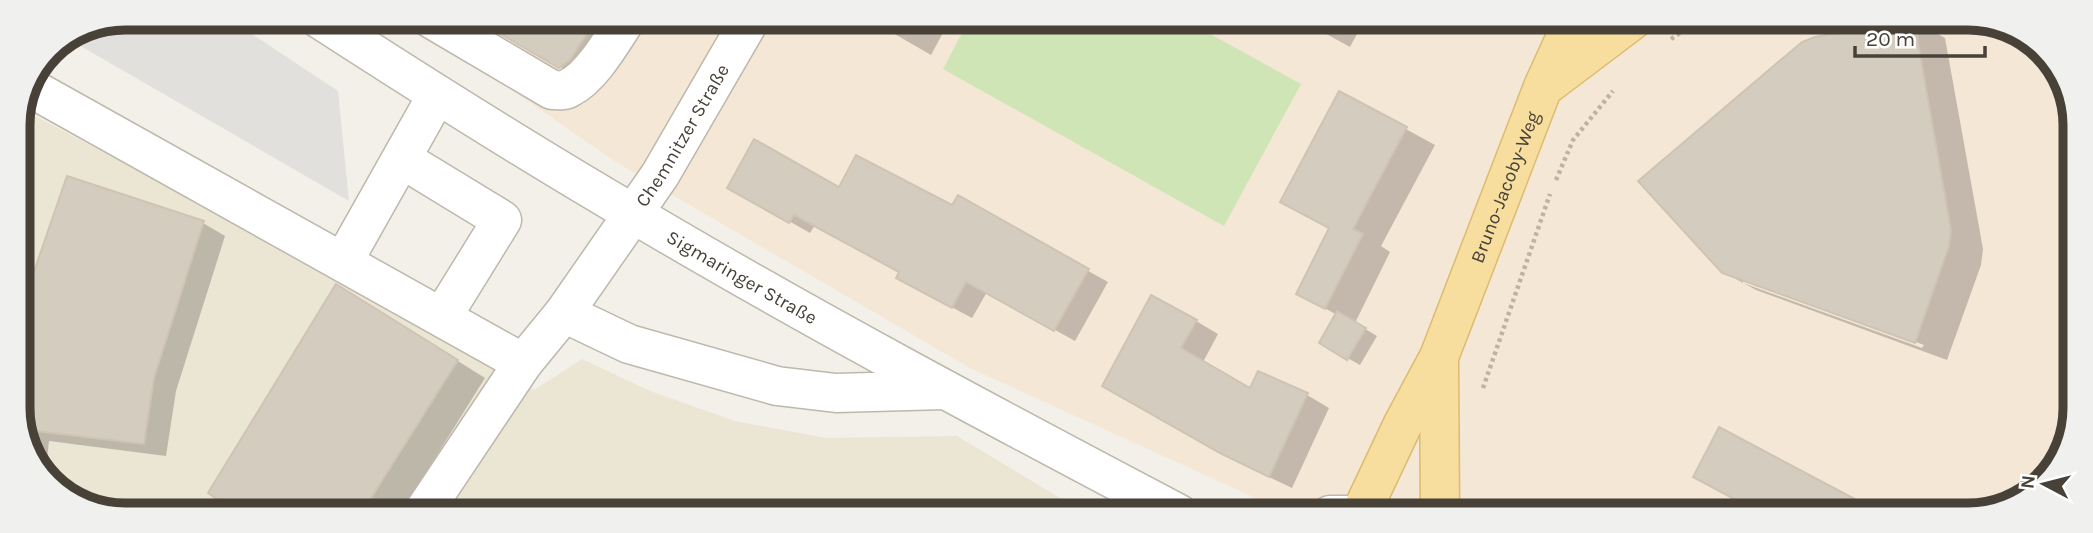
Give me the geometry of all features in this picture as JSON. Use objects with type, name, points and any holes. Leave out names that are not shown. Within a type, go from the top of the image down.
[{"type":"main road","name":"Bruno-Jacoby-Weg","points":[[1366,503],[1439,357],[1544,87],[1569,30]]},
{"type":"main road","points":[[1544,87],[1619,30]]},
{"type":"main road","name":"Bruno-Jacoby-Weg","points":[[1439,357],[1440,503]]},
{"type":"street","name":"Sigmaringer Straße","points":[[364,30],[437,95],[634,215],[944,390],[1158,503]]},
{"type":"street","points":[[450,30],[552,90],[568,89],[580,80],[599,60],[619,30]]},
{"type":"street","name":"Chemnitzer Straße","points":[[429,503],[523,363],[564,313],[634,215],[660,175],[742,30]]},
{"type":"street","points":[[37,91],[523,363]]},
{"type":"street","points":[[343,262],[437,95]]},
{"type":"street","points":[[402,159],[502,220],[442,317]]},
{"type":"street","points":[[564,313],[629,344],[777,386],[836,393],[944,390]]},
{"type":"path","points":[[1662,45],[1684,30]]},
{"type":"path","points":[[1483,388],[1552,187],[1573,140],[1616,87]]},
{"type":"shaded area","points":[[124,30],[246,30],[338,91],[349,201],[75,43],[106,32]]},
{"type":"shaded area","points":[[426,30],[1969,30],[1999,35],[2016,42],[2036,57],[2051,77],[2061,106],[2061,427],[2054,449],[2009,449],[2009,494],[1987,501],[1267,503],[970,368],[614,161]]},
{"type":"shaded area","points":[[31,114],[322,268],[534,390],[582,359],[650,391],[735,421],[826,438],[957,436],[1069,503],[124,503],[94,498],[57,476],[42,456],[32,427]]},
{"type":"green space","points":[[964,30],[1203,30],[1301,84],[1224,226],[943,69]]},
{"type":"building","points":[[494,30],[589,30],[570,60],[559,68]]},
{"type":"building","points":[[1852,30],[1916,30],[1951,230],[1949,246],[1915,343],[1722,273],[1638,181],[1802,42]]},
{"type":"building","points":[[1339,91],[1407,127],[1353,229],[1363,234],[1325,309],[1296,294],[1329,228],[1280,202]]},
{"type":"building","points":[[754,139],[839,187],[856,155],[952,205],[958,195],[1089,269],[1054,331],[966,282],[952,308],[896,278],[899,272],[794,215],[789,223],[727,188]]},
{"type":"building","points":[[67,176],[204,221],[154,378],[144,444],[33,431],[30,409],[30,283]]},
{"type":"building","points":[[336,284],[458,360],[368,503],[223,503],[208,493]]},
{"type":"building","points":[[1151,295],[1197,320],[1181,348],[1250,388],[1258,371],[1308,393],[1269,477],[1220,453],[1102,386]]},
{"type":"building","points":[[1337,311],[1366,328],[1347,360],[1319,343]]},
{"type":"building","points":[[1719,427],[1862,503],[1742,503],[1693,477]]}]
